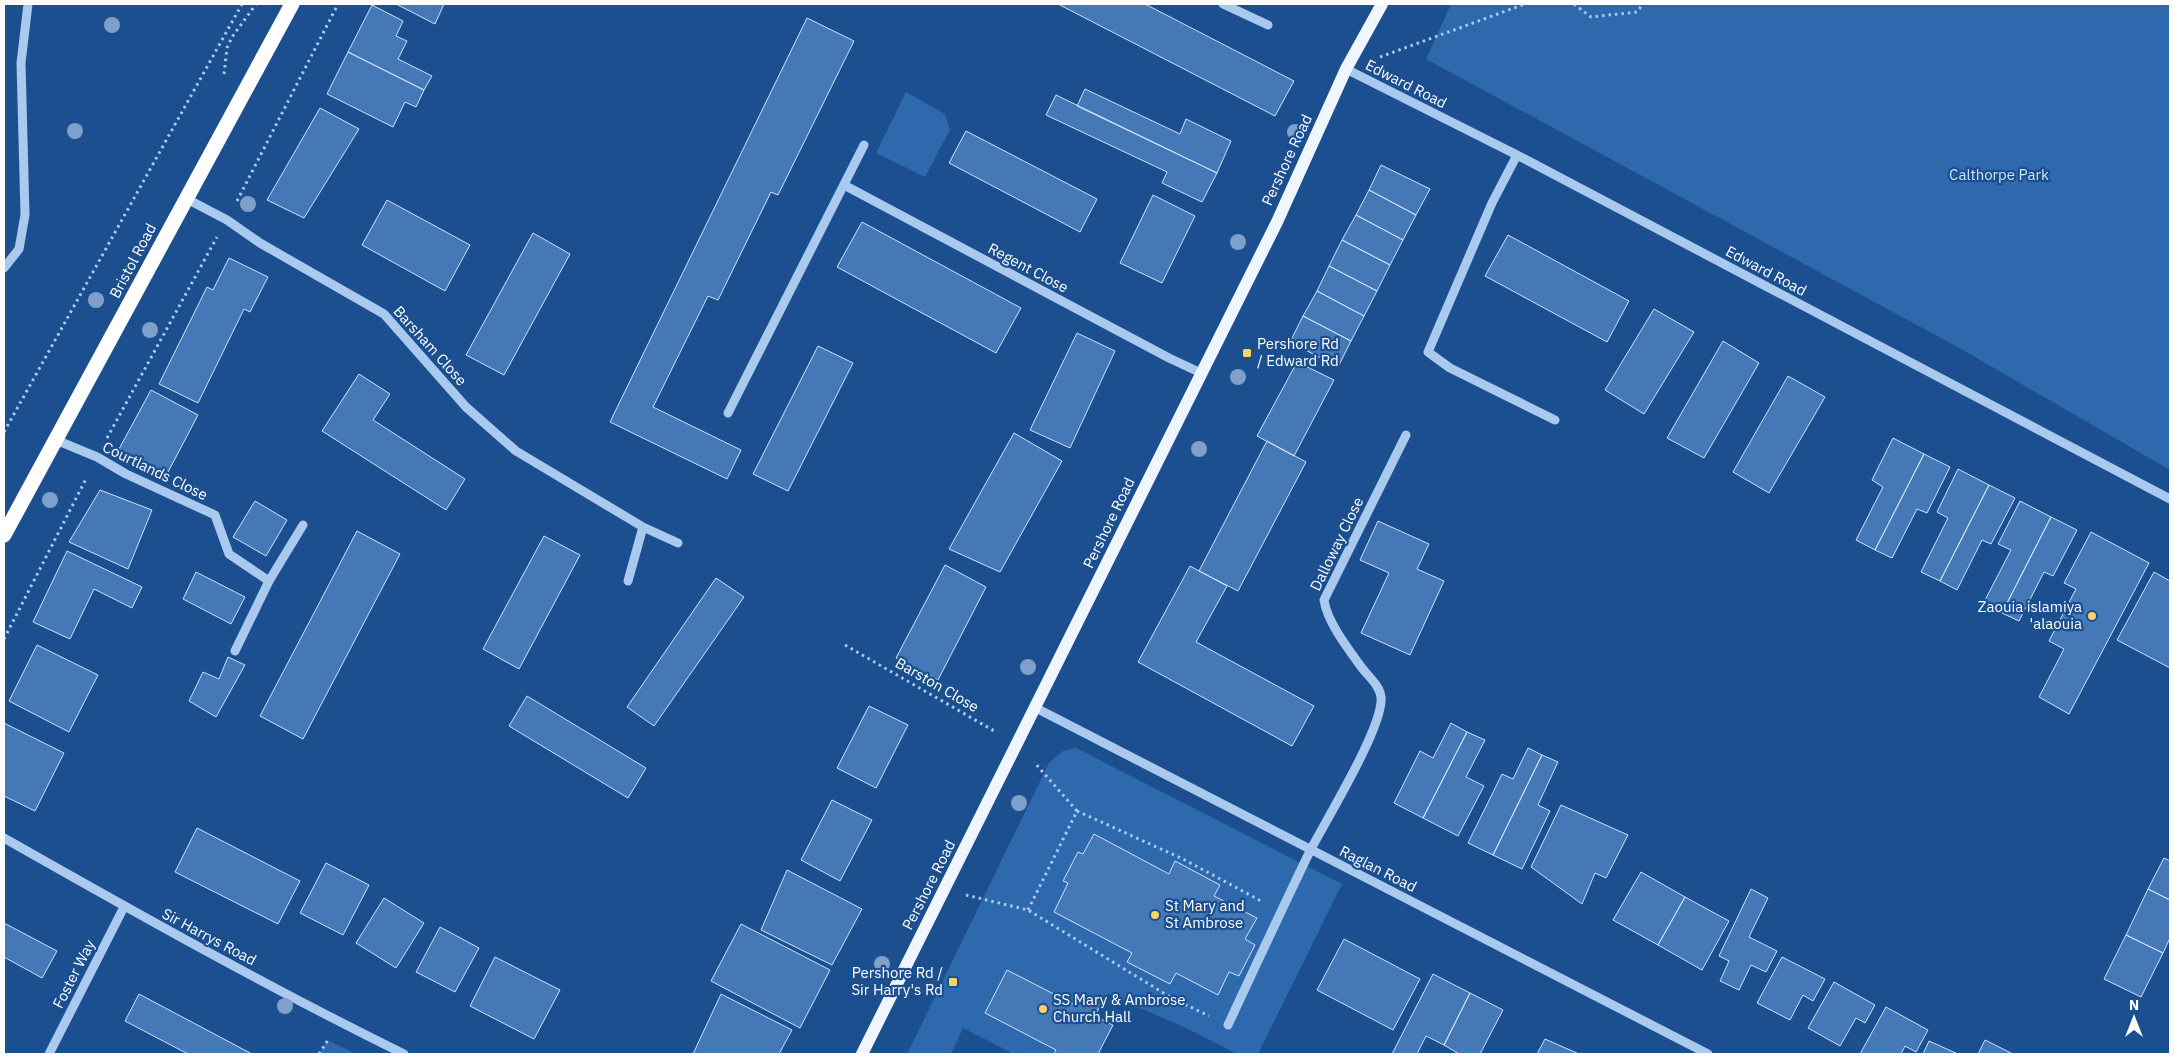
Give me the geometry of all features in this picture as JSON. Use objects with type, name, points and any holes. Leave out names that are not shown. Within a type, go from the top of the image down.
[{"type":"highway","name":"Bristol Road","points":[[4,535],[292,4]]},
{"type":"main road","name":"Pershore Road","points":[[862,1054],[1036,708],[1200,373],[1277,222],[1346,69],[1382,4]]},
{"type":"street","points":[[4,268],[19,249],[25,215],[21,63],[28,4]]},
{"type":"street","points":[[1223,4],[1268,25]]},
{"type":"street","name":"Edward Road","points":[[1346,69],[1517,155],[2170,499]]},
{"type":"street","points":[[728,413],[864,145]]},
{"type":"street","points":[[1517,155],[1492,203],[1428,352],[1450,368],[1555,420]]},
{"type":"street","name":"Regent Close","points":[[844,185],[1200,373]]},
{"type":"street","name":"Barsham Close","points":[[187,199],[227,220],[260,243],[384,314],[466,407],[516,451],[643,527],[678,543]]},
{"type":"street","name":"Dalloway Close","points":[[1228,1026],[1311,850],[1371,736],[1380,708],[1381,696],[1376,685],[1363,669],[1326,613],[1324,600],[1406,435]]},
{"type":"street","name":"Courtlands Close","points":[[56,440],[97,457],[126,474],[215,515],[229,554],[270,581]]},
{"type":"street","points":[[235,651],[270,581],[303,524]]},
{"type":"street","points":[[628,581],[643,527]]},
{"type":"street","name":"Raglan Road","points":[[1036,708],[1708,1054]]},
{"type":"street","name":"Sir Harrys Road","points":[[4,838],[124,907],[338,1022],[404,1054]]},
{"type":"street","name":"Foster Way","points":[[49,1054],[124,907]]},
{"type":"path","points":[[4,432],[242,4]]},
{"type":"path","points":[[4,639],[97,457],[227,220],[338,4]]},
{"type":"path","points":[[1346,69],[1525,4]]},
{"type":"path","points":[[1574,4],[1591,17],[1637,12],[1643,4]]},
{"type":"path","name":"Barston Close","points":[[846,644],[1018,744],[1078,811]]},
{"type":"path","points":[[1028,910],[1078,811],[1183,859],[1281,913]]},
{"type":"path","points":[[946,888],[980,899],[1028,910],[1170,997],[1228,1026]]},
{"type":"green space","name":"Calthorpe Park","points":[[1451,4],[2170,4],[2170,470],[1963,350],[1426,59]]},
{"type":"green space","points":[[906,92],[945,114],[950,130],[925,177],[876,153]]},
{"type":"green space","points":[[1076,748],[1342,884],[1258,1054],[1237,1054],[1186,1028],[1108,994],[1076,1054],[1014,1054],[963,1028],[951,1054],[907,1054],[1049,763],[1063,751]]},
{"type":"green space","points":[[327,1040],[357,1054],[319,1054]]},
{"type":"building","points":[[396,4],[444,4],[435,24]]},
{"type":"building","points":[[1058,4],[1145,4],[1294,81],[1275,116]]},
{"type":"building","points":[[372,5],[403,21],[396,36],[407,41],[398,59],[432,76],[424,90],[348,52]]},
{"type":"building","points":[[807,18],[854,41],[778,195],[771,192],[718,300],[708,296],[653,407],[741,450],[727,479],[610,422]]},
{"type":"building","points":[[348,52],[424,90],[416,107],[405,102],[393,127],[327,94]]},
{"type":"building","points":[[1085,89],[1180,134],[1186,119],[1231,141],[1217,173],[1077,106]]},
{"type":"building","points":[[1056,95],[1217,173],[1202,202],[1162,183],[1167,172],[1046,115]]},
{"type":"building","points":[[320,108],[359,129],[304,218],[267,200]]},
{"type":"building","points":[[966,131],[1097,199],[1080,232],[949,163]]},
{"type":"building","points":[[1381,165],[1430,189],[1416,215],[1369,190]]},
{"type":"building","points":[[1369,190],[1416,215],[1403,240],[1356,215]]},
{"type":"building","points":[[1153,195],[1195,216],[1162,283],[1120,263]]},
{"type":"building","points":[[387,200],[470,245],[445,291],[362,245]]},
{"type":"building","points":[[1356,215],[1403,240],[1390,265],[1342,240]]},
{"type":"building","points":[[862,222],[1021,308],[996,353],[837,267]]},
{"type":"building","points":[[533,233],[570,254],[504,375],[466,355]]},
{"type":"building","points":[[1508,235],[1629,301],[1607,342],[1485,276]]},
{"type":"building","points":[[1342,240],[1390,265],[1377,291],[1329,266]]},
{"type":"building","points":[[229,258],[268,277],[250,312],[244,309],[198,403],[159,384],[207,287],[213,290]]},
{"type":"building","points":[[1329,266],[1377,291],[1364,316],[1317,291]]},
{"type":"building","points":[[1317,291],[1364,316],[1351,341],[1303,316]]},
{"type":"building","points":[[1654,309],[1694,332],[1644,414],[1605,390]]},
{"type":"building","points":[[1303,316],[1351,341],[1338,367],[1290,342]]},
{"type":"building","points":[[1077,333],[1115,351],[1070,448],[1030,430]]},
{"type":"building","points":[[1723,341],[1759,363],[1704,458],[1667,438]]},
{"type":"building","points":[[818,346],[853,363],[788,491],[753,474]]},
{"type":"building","points":[[1297,362],[1334,380],[1294,456],[1257,436]]},
{"type":"building","points":[[359,374],[390,394],[373,420],[465,479],[446,510],[322,431]]},
{"type":"building","points":[[1788,376],[1825,397],[1769,493],[1733,472]]},
{"type":"building","points":[[151,390],[198,415],[167,474],[119,449]]},
{"type":"building","points":[[1014,433],[1062,461],[1000,572],[949,549]]},
{"type":"building","points":[[1893,438],[1924,454],[1875,550],[1856,540],[1883,487],[1872,480]]},
{"type":"building","points":[[1267,441],[1306,462],[1238,591],[1199,571]]},
{"type":"building","points":[[1924,454],[1950,467],[1927,513],[1917,509],[1892,558],[1875,550]]},
{"type":"building","points":[[1958,469],[1989,485],[1940,581],[1921,572],[1948,518],[1937,512]]},
{"type":"building","points":[[1989,485],[2015,498],[1991,544],[1982,540],[1957,590],[1940,581]]},
{"type":"building","points":[[100,490],[152,510],[128,569],[69,542]]},
{"type":"building","points":[[255,501],[287,520],[266,556],[233,537]]},
{"type":"building","points":[[2020,501],[2051,517],[2002,613],[1983,604],[2011,550],[1998,544]]},
{"type":"building","points":[[2051,517],[2077,530],[2053,576],[2044,572],[2019,621],[2002,613]]},
{"type":"building","points":[[1378,521],[1429,544],[1417,569],[1444,581],[1410,655],[1361,633],[1389,573],[1360,560]]},
{"type":"building","points":[[357,531],[400,554],[303,739],[260,716]]},
{"type":"building","name":"Zaouia islamiya 'alaouia","points":[[2091,532],[2149,563],[2069,714],[2039,697],[2064,649],[2049,641],[2076,589],[2064,583]]},
{"type":"building","points":[[544,536],[580,555],[519,669],[483,649]]},
{"type":"building","points":[[67,551],[142,587],[132,608],[94,589],[70,639],[33,622]]},
{"type":"building","points":[[945,565],[986,587],[938,680],[896,658]]},
{"type":"building","points":[[1190,566],[1227,586],[1196,642],[1314,706],[1292,746],[1138,662]]},
{"type":"building","points":[[196,572],[245,597],[231,624],[183,599]]},
{"type":"building","points":[[2154,572],[2170,581],[2170,668],[2117,640]]},
{"type":"building","points":[[716,578],[744,597],[654,726],[627,707]]},
{"type":"building","points":[[37,645],[98,675],[69,732],[9,701]]},
{"type":"building","points":[[228,657],[245,665],[216,717],[189,701],[203,672],[219,679]]},
{"type":"building","points":[[527,696],[646,768],[628,798],[509,726]]},
{"type":"building","points":[[869,706],[908,725],[876,788],[837,768]]},
{"type":"building","points":[[4,723],[64,753],[35,811],[4,796]]},
{"type":"building","points":[[1451,723],[1467,732],[1423,818],[1394,803],[1420,751],[1433,758]]},
{"type":"building","points":[[1467,732],[1485,740],[1466,777],[1484,786],[1458,836],[1423,818]]},
{"type":"building","points":[[1528,748],[1542,755],[1493,855],[1468,843],[1502,774],[1513,779]]},
{"type":"building","points":[[1542,755],[1558,762],[1538,805],[1550,811],[1522,869],[1493,855]]},
{"type":"building","points":[[832,800],[872,820],[840,881],[801,860]]},
{"type":"building","points":[[1561,805],[1628,835],[1606,878],[1595,873],[1582,904],[1531,867]]},
{"type":"building","points":[[197,828],[300,881],[278,924],[175,872]]},
{"type":"building","name":"St Mary and St Ambrose","points":[[1094,834],[1169,874],[1175,861],[1220,885],[1214,896],[1257,918],[1245,939],[1255,945],[1239,976],[1229,972],[1218,995],[1176,973],[1170,984],[1127,962],[1132,953],[1054,912],[1068,883],[1063,881],[1078,852],[1083,854]]},
{"type":"building","points":[[2164,858],[2170,861],[2170,900],[2148,889]]},
{"type":"building","points":[[326,863],[369,885],[343,935],[300,913]]},
{"type":"building","points":[[787,870],[862,909],[832,965],[761,930]]},
{"type":"building","points":[[1641,872],[1685,897],[1658,945],[1613,920]]},
{"type":"building","points":[[1751,889],[1768,898],[1749,937],[1777,951],[1766,972],[1751,965],[1739,990],[1720,981],[1729,961],[1719,956]]},
{"type":"building","points":[[2148,889],[2170,900],[2170,938],[2163,953],[2126,935]]},
{"type":"building","points":[[1685,897],[1729,921],[1702,970],[1658,945]]},
{"type":"building","points":[[384,898],[424,923],[396,968],[356,943]]},
{"type":"building","points":[[4,923],[57,951],[42,978],[4,957]]},
{"type":"building","points":[[741,924],[830,970],[800,1028],[711,981]]},
{"type":"building","points":[[440,927],[479,948],[455,992],[416,972]]},
{"type":"building","points":[[2126,935],[2163,953],[2141,997],[2104,979]]},
{"type":"building","points":[[1344,939],[1420,979],[1393,1030],[1317,990]]},
{"type":"building","points":[[495,957],[560,990],[534,1039],[470,1006]]},
{"type":"building","points":[[1782,957],[1825,979],[1813,1001],[1803,995],[1790,1020],[1757,1003]]},
{"type":"building","name":"SS Mary & Ambrose Church Hall","points":[[1007,970],[1075,1005],[1080,996],[1100,1006],[1095,1016],[1113,1025],[1098,1054],[1054,1054],[1056,1050],[985,1013]]},
{"type":"building","points":[[1433,974],[1470,993],[1444,1045],[1426,1036],[1417,1054],[1392,1054]]},
{"type":"building","points":[[1834,982],[1875,1005],[1865,1023],[1856,1018],[1840,1046],[1808,1028]]},
{"type":"building","points":[[1470,993],[1503,1010],[1480,1054],[1459,1054],[1444,1045]]},
{"type":"building","points":[[139,994],[252,1054],[188,1054],[125,1021]]},
{"type":"building","points":[[721,994],[792,1030],[779,1054],[693,1054]]},
{"type":"building","points":[[1886,1007],[1928,1030],[1916,1052],[1905,1046],[1901,1054],[1860,1054]]},
{"type":"building","points":[[1545,1039],[1579,1054],[1537,1054]]},
{"type":"building","points":[[1985,1040],[2013,1054],[1978,1054]]},
{"type":"building","points":[[1929,1041],[1958,1054],[1923,1054]]},
{"type":"place","name":"Pershore Rd / Edward Rd","points":[[1247,353]]},
{"type":"place","name":"Zaouia islamiya 'alaouia","points":[[2092,616]]},
{"type":"place","name":"St Mary and St Ambrose","points":[[1155,915]]},
{"type":"place","name":"Pershore Rd / Sir Harry's Rd","points":[[953,982]]},
{"type":"place","name":"SS Mary & Ambrose Church Hall","points":[[1043,1009]]}]
